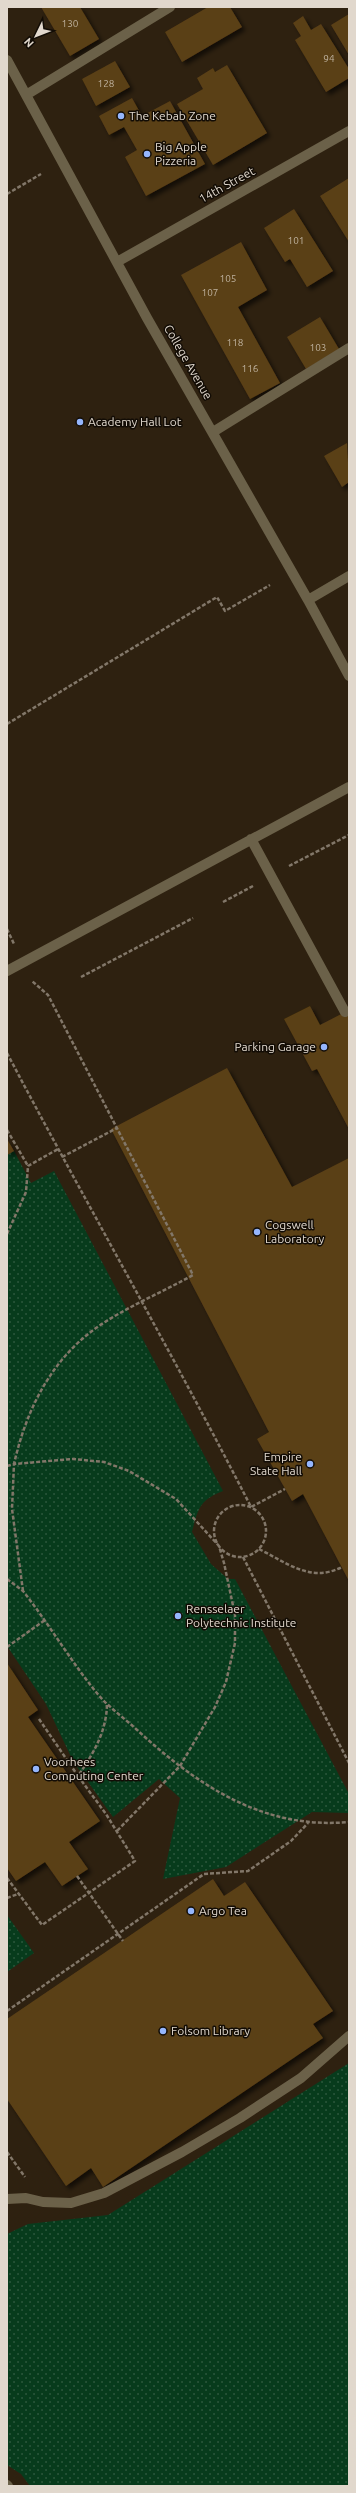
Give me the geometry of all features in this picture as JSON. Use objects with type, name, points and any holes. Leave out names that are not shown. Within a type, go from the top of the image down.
[{"type":"street","points":[[26,95],[170,7]]},
{"type":"street","name":"College Avenue","points":[[7,60],[117,262],[308,600],[349,676]]},
{"type":"street","name":"14th Street","points":[[117,262],[349,131]]},
{"type":"street","points":[[213,432],[349,348]]},
{"type":"street","points":[[308,600],[349,576]]},
{"type":"street","points":[[7,970],[349,787]]},
{"type":"street","points":[[251,839],[345,1012]]},
{"type":"street","points":[[8,2197],[71,2203],[104,2193],[182,2152],[240,2118],[301,2078],[349,2036]]},
{"type":"path","points":[[7,194],[41,174]]},
{"type":"path","points":[[7,724],[217,597],[225,611],[270,585]]},
{"type":"path","points":[[288,867],[349,835]]},
{"type":"path","points":[[223,902],[254,886]]},
{"type":"path","points":[[80,977],[193,918]]},
{"type":"path","points":[[7,929],[16,948]]},
{"type":"path","points":[[23,1591],[12,1509],[14,1464],[28,1413],[57,1368],[96,1329],[193,1275],[48,995],[32,981]]},
{"type":"path","points":[[7,1053],[62,1157],[144,1301],[251,1507],[262,1516],[265,1522],[266,1537],[259,1549],[243,1557],[229,1554],[219,1546],[176,1499],[129,1471],[104,1462],[73,1458],[7,1466]]},
{"type":"path","points":[[62,1157],[117,1128]]},
{"type":"path","points":[[7,1130],[28,1166],[26,1192],[7,1234]]},
{"type":"path","points":[[28,1166],[58,1149]]},
{"type":"path","points":[[116,1832],[180,1766],[215,1707],[226,1682],[235,1643],[235,1615],[219,1546],[214,1534],[218,1515],[230,1506],[237,1504],[251,1507],[285,1488]]},
{"type":"path","points":[[259,1549],[298,1569],[318,1574],[326,1574],[342,1568]]},
{"type":"path","points":[[243,1557],[349,1763]]},
{"type":"path","points":[[7,1579],[23,1591],[46,1620],[107,1705],[201,1782],[255,1810],[308,1823],[349,1822]]},
{"type":"path","points":[[7,1647],[46,1620]]},
{"type":"path","points":[[78,1776],[92,1756],[102,1736],[107,1705]]},
{"type":"path","points":[[7,1878],[42,1925],[136,1861],[116,1832],[106,1814],[39,1719]]},
{"type":"path","points":[[7,2011],[204,1874],[248,1871],[291,1841],[308,1823]]},
{"type":"path","points":[[77,1876],[123,1941]]},
{"type":"path","points":[[7,1898],[18,1894]]},
{"type":"green space","points":[[14,1151],[31,1183],[54,1171],[223,1491],[209,1498],[201,1506],[192,1532],[211,1564],[228,1579],[235,1579],[349,1794],[349,1813],[312,1812],[226,1867],[163,1879],[180,1798],[159,1779],[113,1817],[73,1761],[46,1704],[7,1646],[7,1155]]},
{"type":"green space","points":[[7,1915],[34,1953],[7,1972]]},
{"type":"green space","points":[[349,2063],[349,2486],[30,2486],[21,2474],[7,2465],[7,2234],[28,2224],[108,2215]]},
{"type":"building","points":[[41,7],[80,7],[99,39],[70,56]]},
{"type":"building","points":[[208,7],[230,7],[242,27],[182,62],[165,32]]},
{"type":"building","points":[[349,14],[349,55],[331,25]]},
{"type":"building","points":[[303,16],[311,30],[321,24],[349,69],[349,78],[326,92],[295,40],[301,36],[293,23]]},
{"type":"building","points":[[115,61],[130,87],[96,106],[82,79]]},
{"type":"building","points":[[227,65],[267,133],[213,165],[177,104],[203,89],[197,78],[213,68],[215,72]]},
{"type":"building","points":[[132,98],[142,116],[170,101],[205,164],[146,196],[125,157],[137,150],[124,127],[109,135],[99,116]]},
{"type":"building","points":[[349,178],[349,242],[320,196]]},
{"type":"building","points":[[294,209],[333,271],[307,287],[290,259],[285,262],[264,228]]},
{"type":"building","points":[[241,242],[267,290],[238,307],[280,383],[250,399],[181,275]]},
{"type":"building","points":[[320,317],[339,349],[306,369],[287,337]]},
{"type":"building","points":[[347,443],[349,482],[342,487],[324,456]]},
{"type":"building","name":"Parking Garage","points":[[310,1006],[320,1025],[349,1010],[349,1129],[317,1069],[312,1071],[284,1019]]},
{"type":"building","name":"Cogswell Laboratory","points":[[227,1068],[292,1187],[349,1158],[349,1581],[303,1494],[292,1501],[257,1439],[269,1432],[111,1129]]},
{"type":"building","points":[[7,1139],[14,1151],[7,1155]]},
{"type":"building","name":"Voorhees Computing Center","points":[[7,1663],[38,1710],[28,1717],[100,1821],[69,1842],[88,1869],[62,1886],[45,1862],[16,1881],[7,1868]]},
{"type":"building","name":"Folsom Library","points":[[213,1879],[224,1896],[245,1882],[333,2011],[313,2024],[323,2038],[103,2187],[91,2168],[66,2186],[7,2099],[7,2019]]},
{"type":"place","name":"The Kebab Zone","points":[[121,116]]},
{"type":"place","name":"Big Apple Pizzeria","points":[[147,154]]},
{"type":"place","name":"Academy Hall Lot","points":[[80,422]]},
{"type":"place","name":"Parking Garage","points":[[324,1047]]},
{"type":"place","name":"Cogswell Laboratory","points":[[257,1232]]},
{"type":"place","name":"Empire State Hall","points":[[310,1464]]},
{"type":"place","name":"Rensselaer Polytechnic Institute","points":[[178,1616]]},
{"type":"place","name":"Voorhees Computing Center","points":[[36,1769]]},
{"type":"place","name":"Argo Tea","points":[[191,1911]]},
{"type":"place","name":"Folsom Library","points":[[163,2031]]}]
